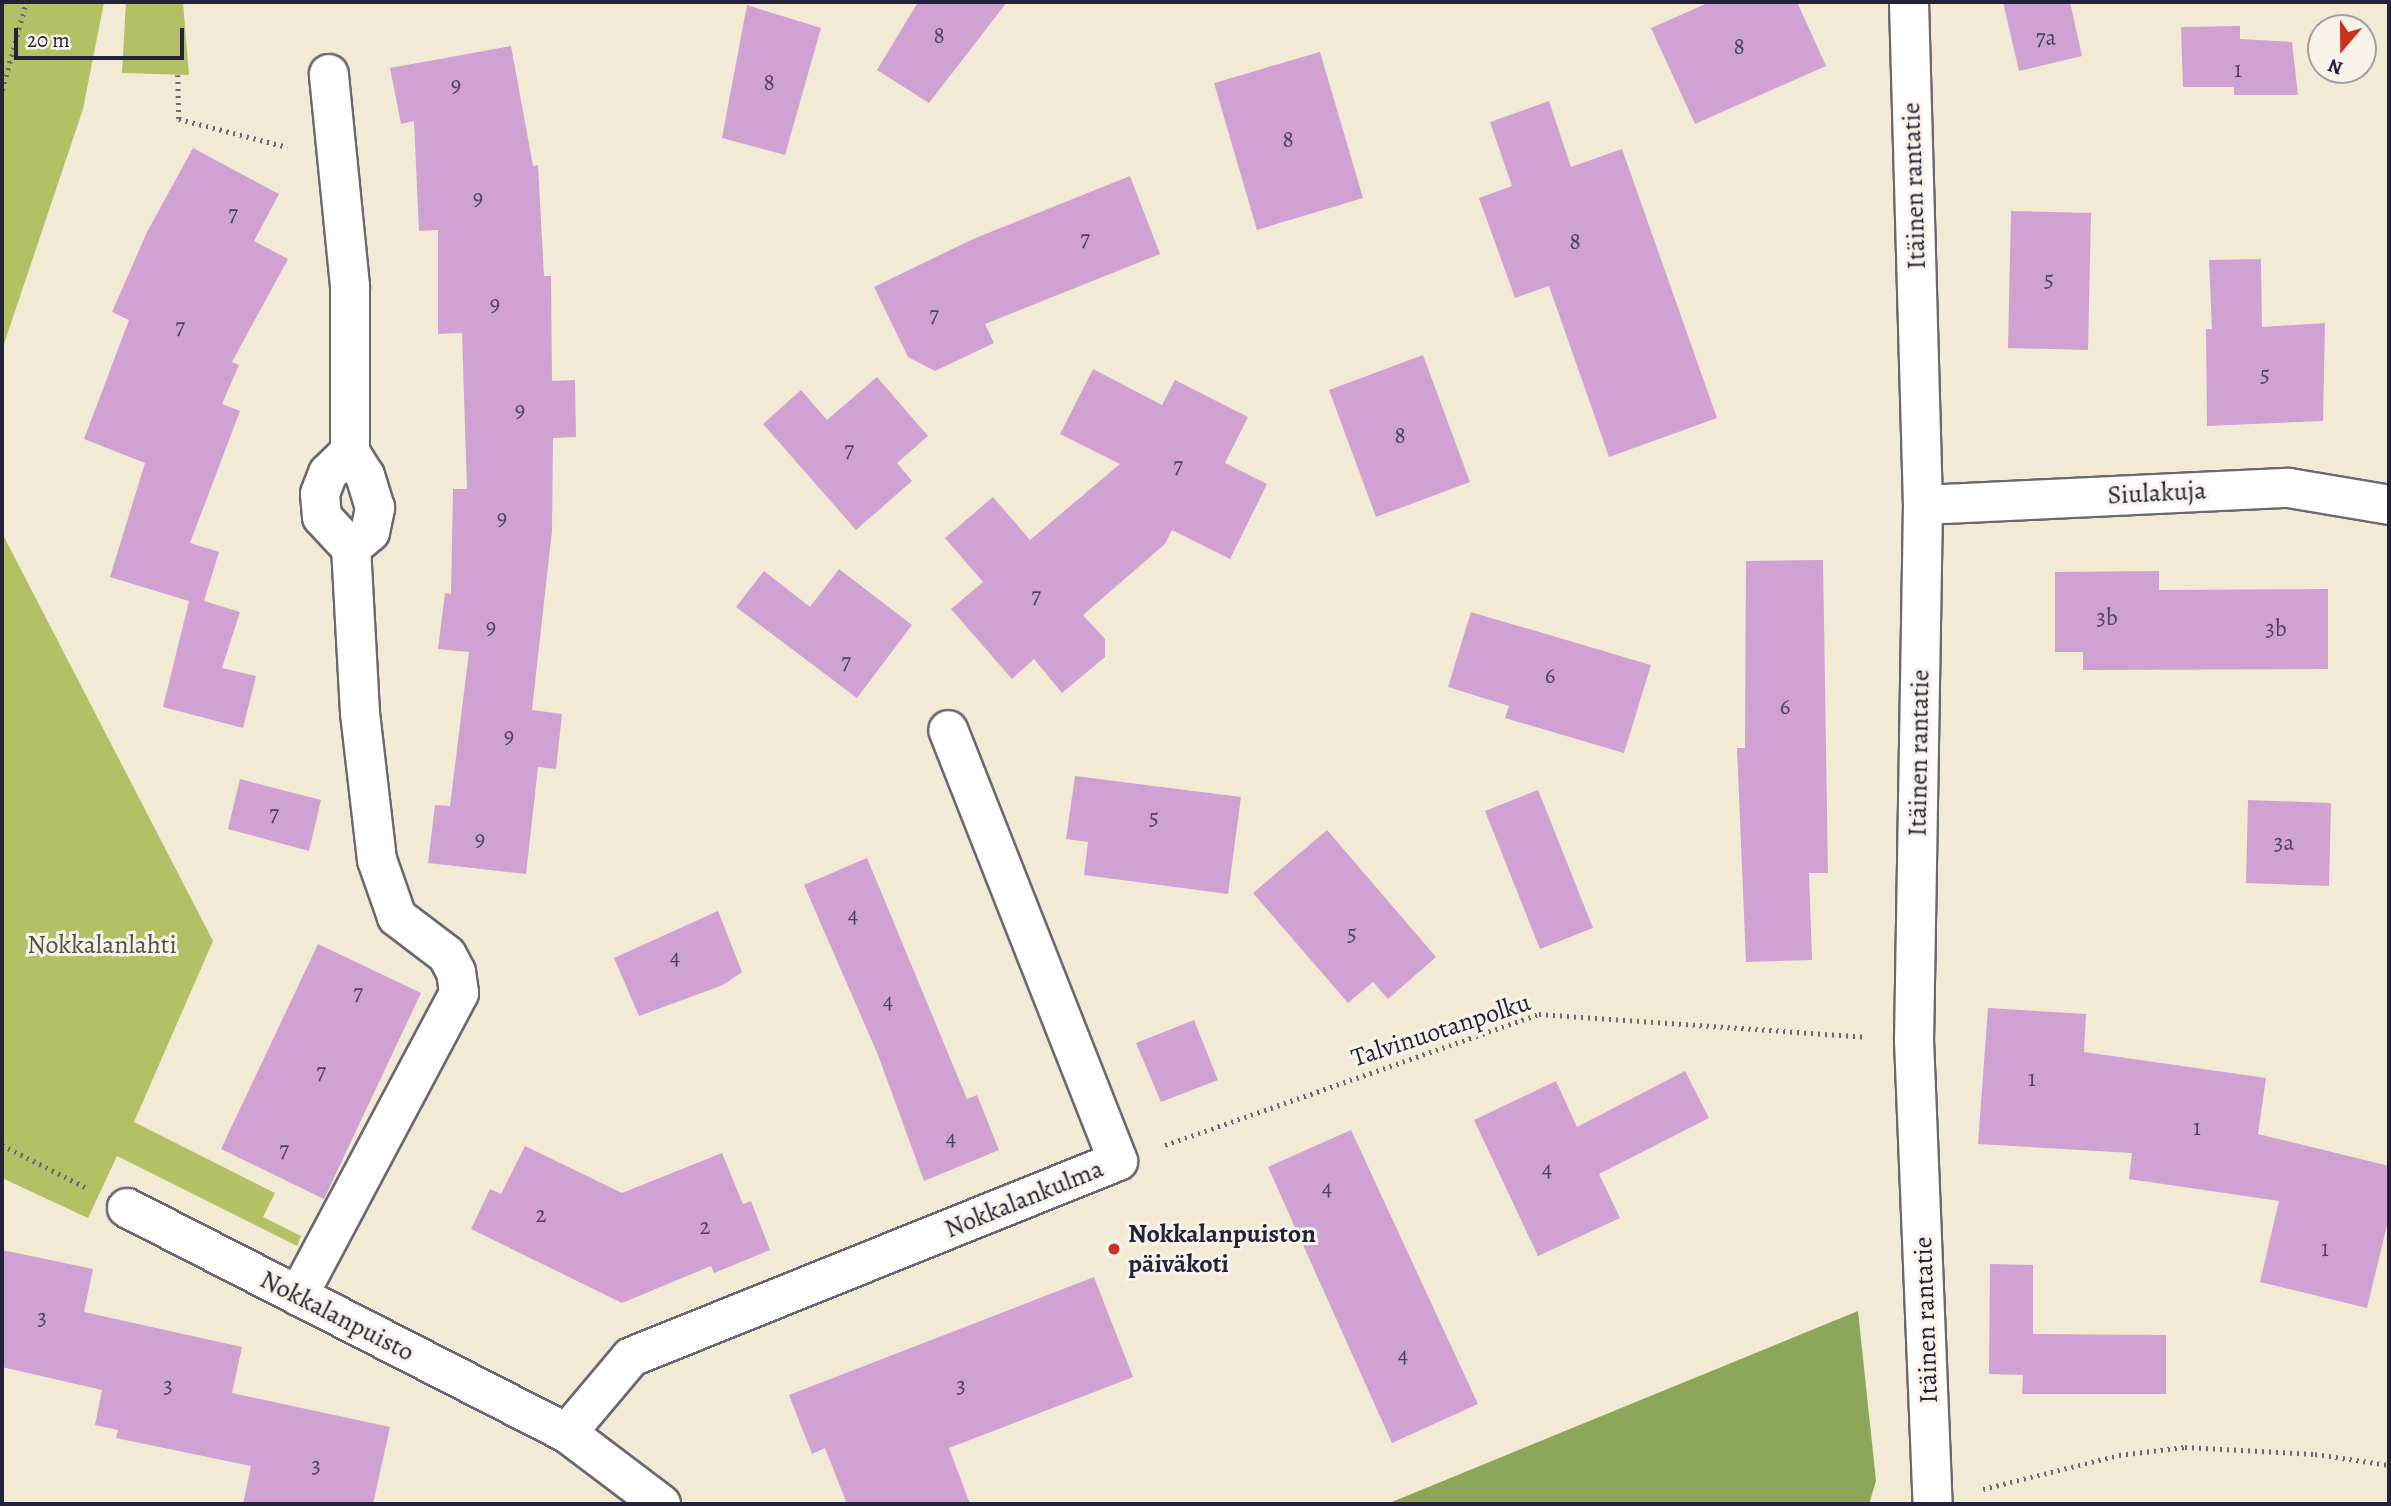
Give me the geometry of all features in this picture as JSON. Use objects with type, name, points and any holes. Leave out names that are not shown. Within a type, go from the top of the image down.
[{"type":"street","name":"Itäinen rantatie","points":[[1909,2],[1923,505],[1914,1040],[1933,1503]]},
{"type":"street","points":[[329,74],[350,286],[350,452],[365,476],[375,508],[370,532],[351,548]]},
{"type":"street","points":[[298,1296],[459,993],[456,972],[447,955],[397,917],[377,860],[360,713],[351,548],[322,517],[320,494],[328,473],[350,452]]},
{"type":"street","name":"Siulakuja","points":[[1923,505],[2289,488],[2389,505]]},
{"type":"street","name":"Nokkalankulma","points":[[567,1433],[631,1357],[1118,1161],[948,730]]},
{"type":"street","name":"Nokkalanpuisto","points":[[127,1208],[567,1433],[661,1504]]},
{"type":"path","points":[[2,90],[26,2]]},
{"type":"path","points":[[178,75],[179,119],[338,160]]},
{"type":"path","name":"Talvinuotanpolku","points":[[1118,1161],[1539,1014],[1914,1040]]},
{"type":"path","points":[[2,1145],[127,1208]]},
{"type":"path","points":[[1933,1503],[2119,1455],[2185,1447],[2315,1454],[2389,1465]]},
{"type":"green space","points":[[2,2],[104,2],[83,109],[2,350]]},
{"type":"green space","points":[[126,2],[183,2],[189,75],[122,73]]},
{"type":"green space","name":"Nokkalanlahti","points":[[2,533],[213,941],[134,1122],[275,1193],[263,1217],[301,1236],[297,1246],[117,1156],[88,1218],[2,1178]]},
{"type":"green space","points":[[1858,1311],[1876,1481],[1869,1504],[1387,1504]]},
{"type":"building","points":[[918,2],[1007,2],[929,103],[877,70]]},
{"type":"building","points":[[1710,2],[1797,2],[1826,66],[1695,124],[1651,28]]},
{"type":"building","points":[[2003,2],[2070,2],[2082,56],[2019,71]]},
{"type":"building","points":[[747,5],[821,28],[785,155],[722,138]]},
{"type":"building","points":[[2240,26],[2240,39],[2292,42],[2298,95],[2234,95],[2234,87],[2183,87],[2181,27]]},
{"type":"building","points":[[511,46],[533,166],[538,165],[544,276],[551,276],[552,381],[575,380],[576,437],[553,438],[552,531],[532,710],[562,714],[556,769],[538,767],[526,874],[428,863],[435,805],[450,806],[469,652],[438,649],[445,593],[451,594],[453,489],[467,489],[462,333],[438,334],[438,230],[419,231],[414,121],[401,124],[390,68]]},
{"type":"building","points":[[1320,52],[1363,198],[1257,230],[1214,83]]},
{"type":"building","points":[[1549,101],[1571,167],[1622,149],[1717,418],[1609,457],[1549,286],[1515,298],[1479,198],[1512,186],[1490,122]]},
{"type":"building","points":[[193,148],[279,194],[254,241],[288,259],[232,362],[239,365],[222,404],[240,411],[190,543],[219,552],[204,601],[240,612],[222,668],[256,676],[243,728],[163,707],[189,601],[110,577],[145,463],[84,439],[129,320],[112,312],[147,232]]},
{"type":"building","points":[[1130,176],[1160,254],[985,324],[994,343],[935,371],[908,357],[874,287],[973,239]]},
{"type":"building","points":[[2011,211],[2091,213],[2088,350],[2008,348]]},
{"type":"building","points":[[2261,259],[2262,327],[2325,323],[2323,421],[2207,426],[2206,329],[2212,329],[2209,260]]},
{"type":"building","points":[[1423,355],[1470,482],[1376,517],[1329,390]]},
{"type":"building","points":[[1093,369],[1162,405],[1175,380],[1248,417],[1225,463],[1267,484],[1230,559],[1172,530],[1165,544],[1083,615],[1105,639],[1105,657],[1062,693],[1034,659],[1012,679],[951,609],[983,582],[945,538],[993,497],[1030,540],[1120,464],[1060,434]]},
{"type":"building","points":[[877,377],[928,436],[897,463],[912,481],[856,530],[763,424],[801,390],[827,420]]},
{"type":"building","points":[[1823,560],[1828,873],[1809,873],[1812,960],[1746,962],[1737,748],[1745,748],[1746,561]]},
{"type":"building","points":[[839,569],[912,625],[857,698],[736,607],[764,571],[810,607]]},
{"type":"building","points":[[2159,571],[2159,590],[2328,589],[2328,669],[2083,670],[2083,652],[2055,652],[2055,572]]},
{"type":"building","points":[[1471,612],[1651,665],[1624,753],[1505,718],[1509,706],[1448,687]]},
{"type":"building","points":[[1075,776],[1241,797],[1228,894],[1084,875],[1088,842],[1066,839]]},
{"type":"building","points":[[240,779],[321,800],[309,851],[228,829]]},
{"type":"building","points":[[1538,790],[1593,928],[1540,949],[1485,811]]},
{"type":"building","points":[[2248,800],[2331,803],[2329,886],[2246,883]]},
{"type":"building","points":[[1327,830],[1436,957],[1388,999],[1373,982],[1348,1003],[1253,893]]},
{"type":"building","points":[[867,858],[967,1099],[977,1095],[999,1150],[924,1181],[878,1055],[804,885]]},
{"type":"building","points":[[718,911],[742,972],[723,985],[639,1016],[614,958]]},
{"type":"building","points":[[318,944],[421,993],[324,1199],[221,1149]]},
{"type":"building","points":[[1988,1008],[2086,1014],[2084,1052],[2266,1078],[2258,1134],[2389,1166],[2389,1217],[2367,1308],[2260,1282],[2279,1201],[2129,1179],[2132,1153],[1978,1144]]},
{"type":"building","points":[[1194,1020],[1218,1080],[1161,1102],[1136,1043]]},
{"type":"building","points":[[1685,1071],[1709,1118],[1599,1174],[1620,1218],[1538,1256],[1474,1120],[1556,1081],[1577,1127]]},
{"type":"building","points":[[1351,1130],[1478,1404],[1392,1443],[1268,1167]]},
{"type":"building","points":[[525,1146],[622,1193],[722,1153],[743,1204],[751,1201],[770,1250],[714,1273],[711,1266],[622,1303],[471,1229],[490,1189],[501,1194]]},
{"type":"building","points":[[2,1250],[93,1269],[84,1312],[242,1347],[232,1393],[390,1427],[373,1504],[243,1504],[251,1466],[116,1438],[118,1430],[95,1425],[102,1390],[2,1367]]},
{"type":"building","points":[[1990,1264],[2033,1265],[2033,1334],[2166,1335],[2166,1394],[2022,1394],[2023,1375],[1989,1374]]},
{"type":"building","points":[[1094,1277],[1133,1377],[949,1448],[970,1504],[847,1504],[825,1448],[812,1454],[789,1395]]},
{"type":"place","name":"Nokkalanpuiston päiväkoti","points":[[1114,1249]]}]
